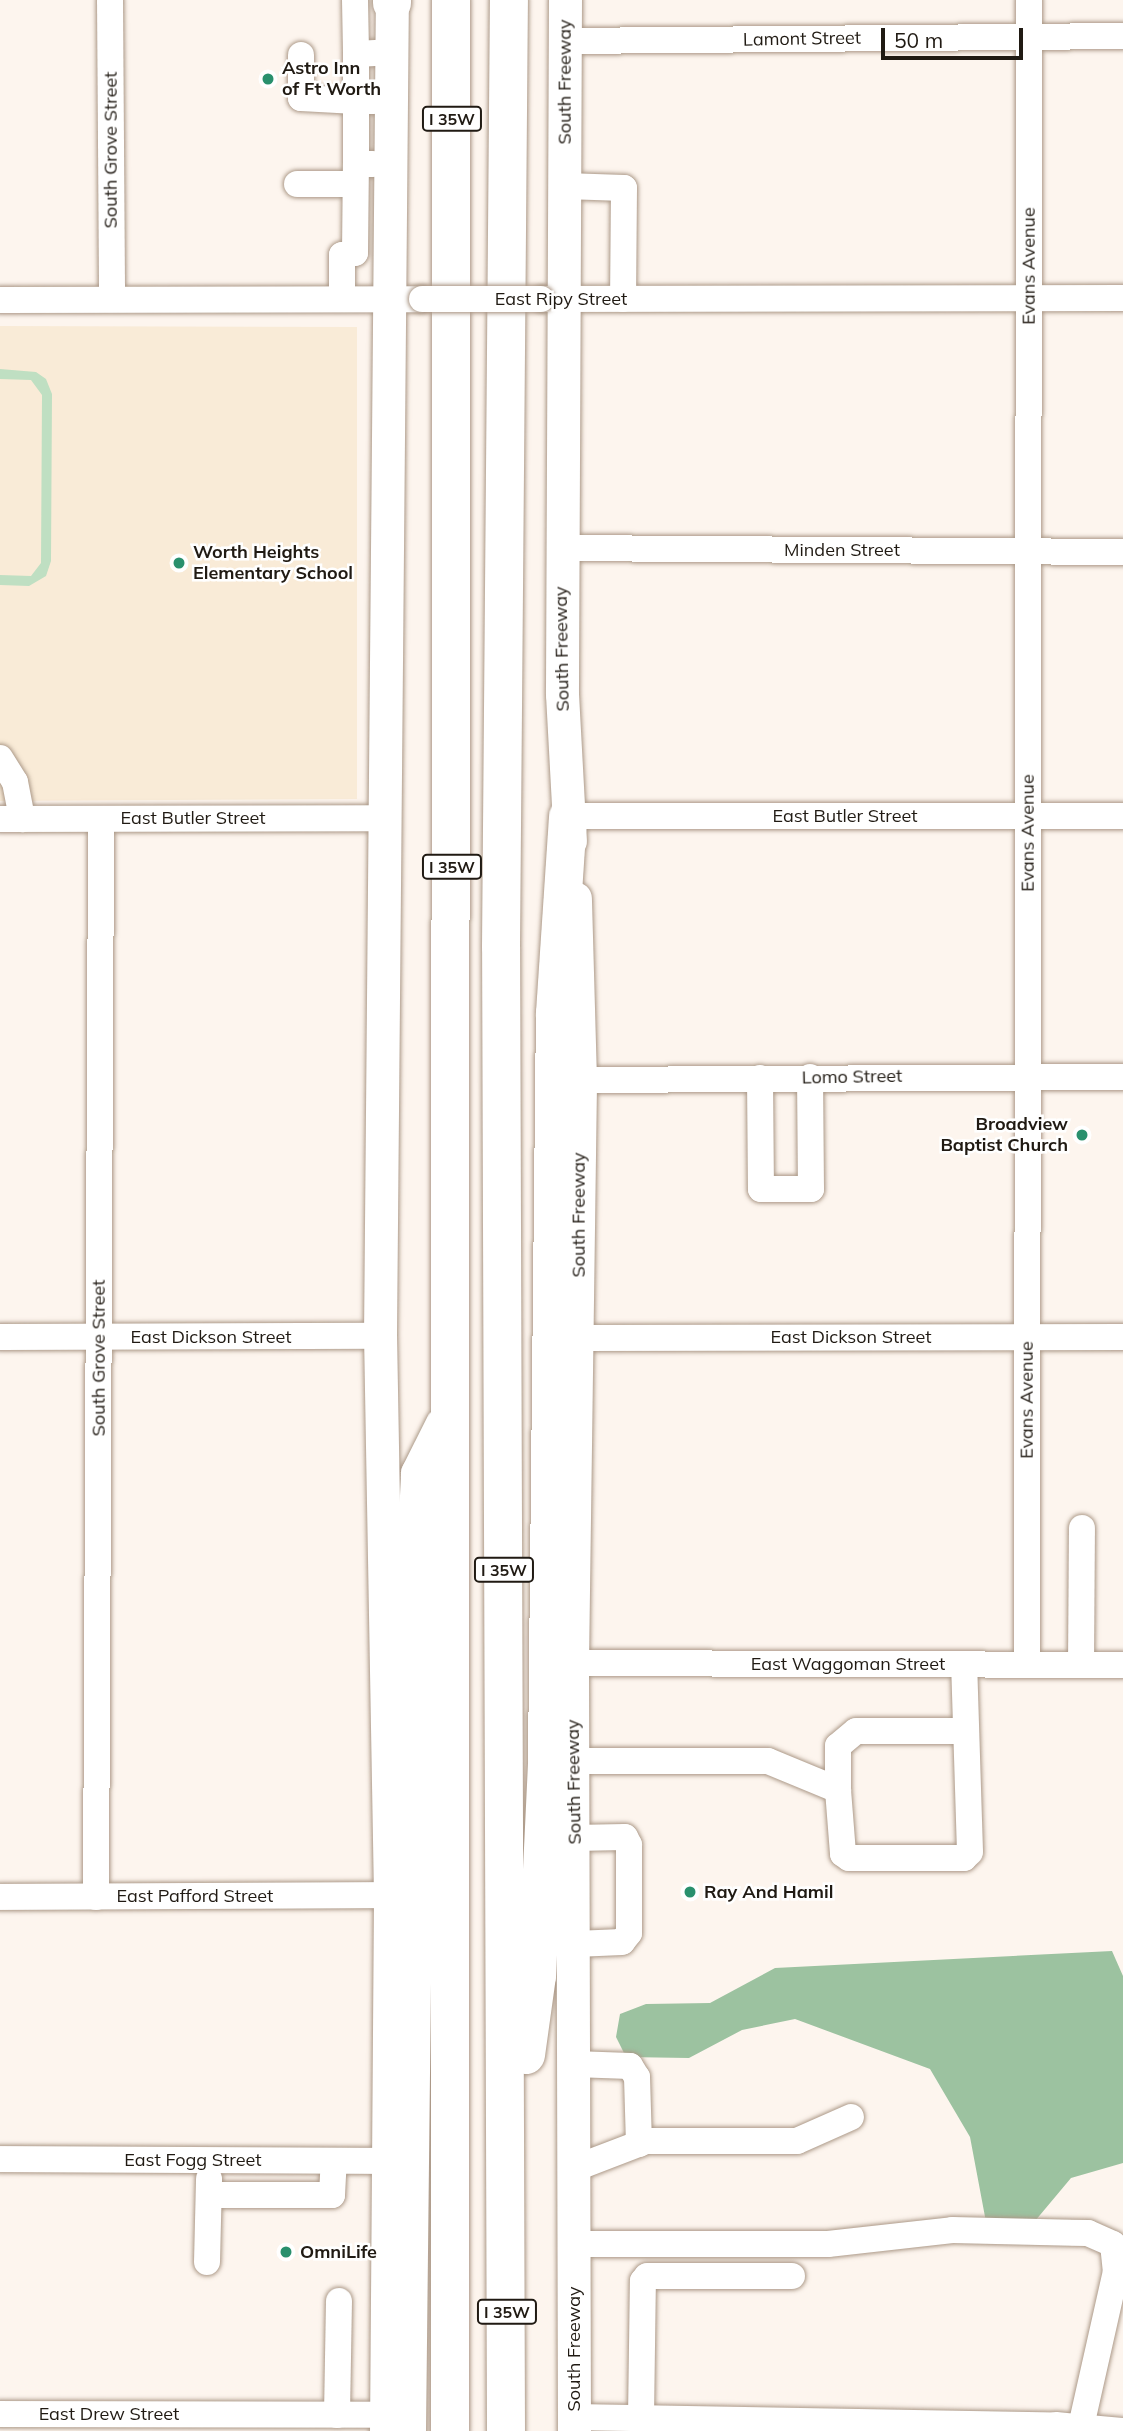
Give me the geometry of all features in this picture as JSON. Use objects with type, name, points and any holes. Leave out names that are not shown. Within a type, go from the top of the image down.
[{"type":"highway","name":"I 35W","points":[[450,2431],[451,0]]},
{"type":"highway","name":"I 35W","points":[[506,2431],[501,947],[509,0]]},
{"type":"highway","points":[[507,2192],[537,1976],[547,1760],[555,1013],[568,816]]},
{"type":"highway","points":[[393,2426],[417,1540],[421,1474],[449,1418]]},
{"type":"main road","name":"South Freeway","points":[[565,0],[565,186],[553,299],[568,816],[580,958],[579,1338],[572,1663],[575,1944],[574,2424]]},
{"type":"main road","points":[[392,1],[394,52],[380,1336],[390,1895],[386,2161],[393,2426]]},
{"type":"street","name":"South Grove Street","points":[[110,0],[112,299]]},
{"type":"street","points":[[342,299],[342,255],[355,253],[355,0]]},
{"type":"street","name":"Evans Avenue","points":[[1027,1665],[1030,0]]},
{"type":"street","name":"Lamont Street","points":[[565,41],[1123,36]]},
{"type":"street","points":[[356,54],[394,52]]},
{"type":"street","points":[[301,55],[301,98],[393,101]]},
{"type":"street","points":[[297,184],[356,174],[392,164]]},
{"type":"street","points":[[565,186],[624,188],[623,299]]},
{"type":"street","name":"East Ripy Street","points":[[0,300],[1123,298]]},
{"type":"street","name":"Minden Street","points":[[562,548],[1123,552]]},
{"type":"street","points":[[0,758],[15,782],[11,819]]},
{"type":"street","name":"East Butler Street","points":[[568,816],[1123,816]]},
{"type":"street","name":"East Butler Street","points":[[11,819],[387,818]]},
{"type":"street","name":"South Grove Street","points":[[96,1897],[101,819]]},
{"type":"street","points":[[760,1089],[761,1189],[811,1189],[810,1077]]},
{"type":"street","name":"Lomo Street","points":[[580,1080],[760,1089],[810,1077],[1123,1077]]},
{"type":"street","name":"East Dickson Street","points":[[0,1338],[380,1336]]},
{"type":"street","name":"East Dickson Street","points":[[579,1338],[1123,1337]]},
{"type":"street","points":[[1081,1665],[1083,1528]]},
{"type":"street","name":"East Waggoman Street","points":[[572,1663],[1123,1665]]},
{"type":"street","points":[[964,1665],[970,1852],[964,1858],[849,1858],[842,1854],[838,1746],[856,1731],[966,1731]]},
{"type":"street","points":[[573,1761],[768,1761],[838,1790]]},
{"type":"street","points":[[574,1838],[625,1837],[629,1845],[629,1933],[622,1942],[575,1944]]},
{"type":"street","name":"East Pafford Street","points":[[0,1897],[390,1895]]},
{"type":"street","points":[[574,2064],[630,2066],[637,2077],[639,2144]]},
{"type":"street","points":[[573,2169],[639,2144],[797,2141],[851,2117]]},
{"type":"street","name":"East Fogg Street","points":[[0,2160],[386,2161]]},
{"type":"street","points":[[207,2262],[210,2160]]},
{"type":"street","points":[[209,2195],[332,2195],[334,2161]]},
{"type":"street","points":[[573,2244],[828,2244],[952,2230],[1088,2233],[1113,2244],[1116,2271],[1080,2429]]},
{"type":"street","points":[[641,2418],[643,2281],[647,2276],[792,2276]]},
{"type":"street","points":[[337,2415],[340,2301]]},
{"type":"street","name":"East Drew Street","points":[[0,2414],[279,2423],[337,2415],[393,2426]]},
{"type":"street","points":[[574,2424],[641,2418],[667,2425],[1122,2431]]},
{"type":"shaded area","name":"Worth Heights Elementary School","points":[[0,326],[357,327],[357,799],[0,801]]},
{"type":"green space","points":[[0,369],[36,372],[46,379],[52,394],[51,561],[46,576],[29,586],[0,585],[0,575],[31,576],[41,563],[42,395],[31,380],[0,379]]},
{"type":"green space","points":[[1112,1951],[1123,1976],[1123,2163],[1071,2178],[1035,2221],[986,2222],[970,2137],[930,2069],[795,2019],[742,2030],[689,2058],[626,2057],[616,2037],[620,2014],[646,2004],[710,2003],[775,1968]]},
{"type":"place","name":"Astro Inn of Ft Worth","points":[[268,79]]},
{"type":"place","name":"Worth Heights Elementary School","points":[[179,563]]},
{"type":"place","name":"Broadview Baptist Church","points":[[1082,1135]]},
{"type":"place","name":"Ray And Hamil","points":[[690,1892]]},
{"type":"place","name":"OmniLife","points":[[286,2252]]}]
